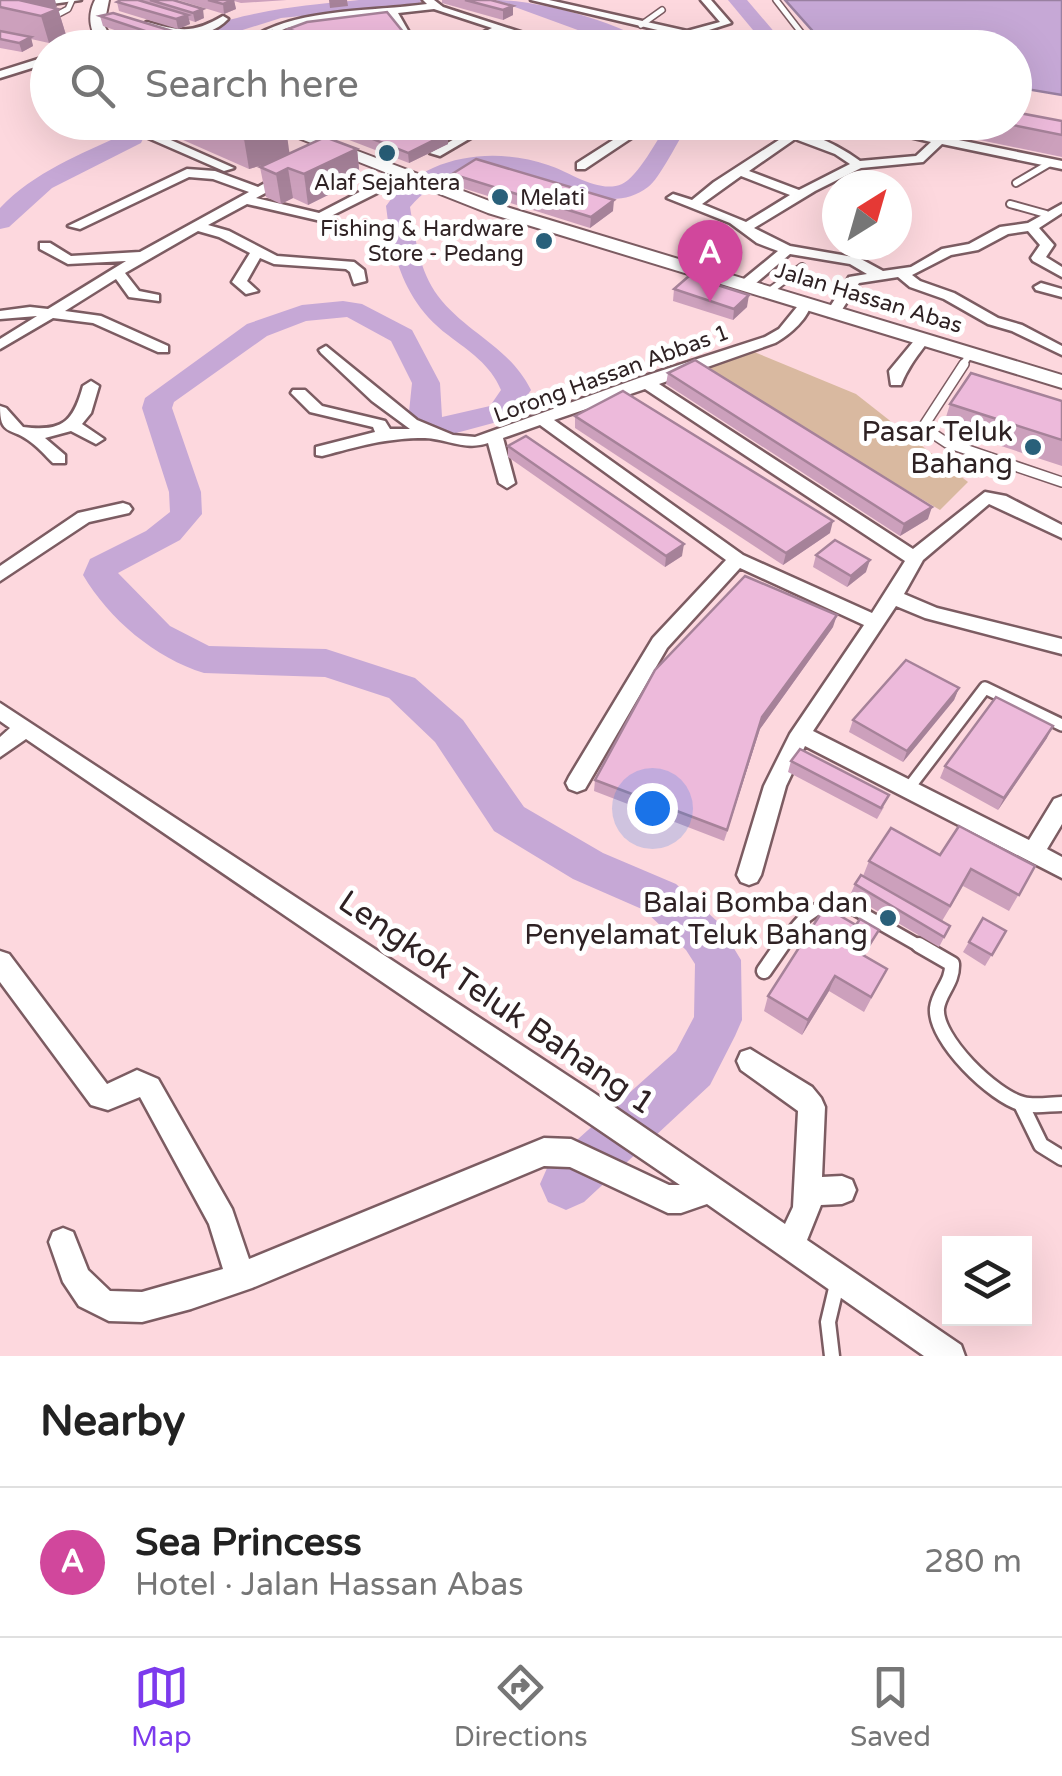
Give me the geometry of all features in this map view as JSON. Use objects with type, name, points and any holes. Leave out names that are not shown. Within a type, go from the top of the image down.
[{"type":"main road","points":[[97,30],[96,9],[102,0]]},
{"type":"main road","name":"Jalan Hassan Abas","points":[[311,140],[332,155],[766,293],[1054,379]]},
{"type":"street","points":[[0,20],[34,2],[74,0]]},
{"type":"street","points":[[536,0],[667,30]]},
{"type":"street","points":[[702,30],[726,23],[706,0]]},
{"type":"street","points":[[278,30],[319,20],[392,14],[431,3],[507,30]]},
{"type":"street","points":[[204,13],[224,20],[230,30]]},
{"type":"street","points":[[392,14],[401,30]]},
{"type":"street","points":[[132,21],[163,30]]},
{"type":"street","points":[[95,23],[112,22]]},
{"type":"street","points":[[496,30],[501,28]]},
{"type":"street","points":[[0,58],[30,64]]},
{"type":"street","points":[[0,74],[30,64]]},
{"type":"street","points":[[163,140],[273,183]]},
{"type":"street","points":[[436,153],[458,140]]},
{"type":"street","points":[[581,166],[621,140]]},
{"type":"street","points":[[695,204],[784,140]]},
{"type":"street","points":[[809,140],[839,151],[858,166]]},
{"type":"street","points":[[934,140],[1056,164]]},
{"type":"street","points":[[744,228],[858,166],[919,159],[939,141]]},
{"type":"street","points":[[878,163],[902,170]]},
{"type":"street","points":[[0,345],[144,256],[300,170]]},
{"type":"street","points":[[742,172],[799,200]]},
{"type":"street","points":[[75,226],[188,173],[215,174],[258,191]]},
{"type":"street","points":[[243,199],[321,218],[379,187]]},
{"type":"street","points":[[673,198],[695,204],[787,250],[854,261],[880,274]]},
{"type":"street","points":[[833,313],[846,297],[850,282],[915,270],[947,252],[973,247],[1005,230],[1031,227],[1046,214],[1062,208]]},
{"type":"street","points":[[196,226],[234,238],[256,253],[282,262],[344,263],[356,270],[360,281]]},
{"type":"street","points":[[1031,227],[1047,245],[1038,258],[1062,274]]},
{"type":"street","points":[[182,234],[193,239],[197,247]]},
{"type":"street","points":[[45,246],[68,260],[144,256]]},
{"type":"street","points":[[744,286],[787,250]]},
{"type":"street","points":[[251,291],[240,282],[256,253]]},
{"type":"street","points":[[118,272],[134,294],[154,298]]},
{"type":"street","points":[[901,272],[915,284],[950,296],[993,321],[1061,351],[1054,379]]},
{"type":"street","points":[[1042,287],[1062,294]]},
{"type":"street","name":"Lorong Hassan Abbas 1","points":[[384,434],[425,434],[460,442],[494,438],[644,381],[770,340],[784,332],[806,305]]},
{"type":"street","points":[[0,315],[30,311],[96,319],[163,349]]},
{"type":"street","points":[[896,382],[897,371],[923,340]]},
{"type":"street","points":[[326,350],[414,429],[425,434]]},
{"type":"street","points":[[644,381],[914,558]]},
{"type":"street","points":[[31,434],[72,425],[80,418],[92,386]]},
{"type":"street","points":[[299,393],[316,409],[379,424],[384,434],[322,451]]},
{"type":"street","points":[[0,410],[10,427],[31,434],[59,460]]},
{"type":"street","points":[[542,419],[738,560],[873,620]]},
{"type":"street","points":[[72,425],[96,438]]},
{"type":"street","points":[[494,438],[507,483]]},
{"type":"street","points":[[749,875],[775,786],[800,734],[873,620],[914,565],[914,558],[985,498],[1000,500],[1062,532]]},
{"type":"street","points":[[0,575],[74,522],[123,509]]},
{"type":"street","points":[[577,784],[660,643],[738,560]]},
{"type":"street","points":[[891,595],[938,617],[982,623],[1062,647]]},
{"type":"street","name":"Lengkok Teluk Bahang 1","points":[[0,712],[585,1102],[950,1356]]},
{"type":"street","points":[[0,748],[24,728]]},
{"type":"street","points":[[800,734],[1062,868]]},
{"type":"street","points":[[1033,853],[1062,805]]},
{"type":"street","points":[[0,962],[100,1096],[108,1097],[138,1083],[149,1088],[222,1219],[240,1278]]},
{"type":"street","points":[[750,1061],[811,1104],[806,1214],[791,1243]]},
{"type":"street","points":[[63,1242],[77,1284],[90,1298],[113,1308],[137,1309],[240,1278],[526,1157],[556,1150],[571,1153],[668,1198],[681,1199],[710,1189]]},
{"type":"street","points":[[808,1191],[842,1190]]},
{"type":"lane","points":[[38,25],[66,11],[74,0]]},
{"type":"lane","points":[[776,0],[799,30]]},
{"type":"lane","points":[[641,25],[662,10]]},
{"type":"lane","points":[[1016,183],[1056,164]]},
{"type":"lane","points":[[1010,204],[1046,214]]},
{"type":"lane","points":[[766,293],[802,268]]},
{"type":"lane","points":[[970,354],[956,381],[924,421],[929,433],[947,443],[1062,482]]},
{"type":"lane","points":[[956,381],[974,387]]},
{"type":"lane","points":[[908,789],[983,689],[991,688],[1062,725]]},
{"type":"lane","points":[[764,971],[816,905],[834,901],[855,908],[952,964],[954,972],[937,1006],[940,1029],[978,1076],[1022,1104],[1062,1104]]},
{"type":"lane","points":[[1022,1104],[1041,1145],[1062,1158]]},
{"type":"lane","points":[[832,1356],[828,1322],[840,1276]]},
{"type":"shaded area","points":[[785,0],[1062,0],[1062,95],[1032,90],[1032,30],[812,30]]},
{"type":"shaded area","points":[[752,351],[856,394],[968,482],[940,510],[701,368]]},
{"type":"building","points":[[0,0],[58,9],[41,16],[0,7]]},
{"type":"building","points":[[138,0],[188,15],[176,19],[117,2]]},
{"type":"building","points":[[150,0],[173,0],[203,9],[193,13]]},
{"type":"building","points":[[465,0],[491,0],[513,6],[503,10]]},
{"type":"building","points":[[387,12],[402,30],[288,29],[307,22]]},
{"type":"building","points":[[113,13],[169,30],[142,30],[100,16]]},
{"type":"building","points":[[0,31],[30,37],[19,43],[0,39]]},
{"type":"building","points":[[1032,115],[1062,121],[1062,135],[1032,129]]},
{"type":"building","points":[[318,140],[333,140],[357,149],[304,174],[288,168],[276,174],[260,167]]},
{"type":"building","points":[[375,140],[434,140],[408,153]]},
{"type":"building","points":[[476,159],[614,200],[591,217],[452,174]]},
{"type":"building","points":[[689,276],[749,295],[734,309],[674,289]]},
{"type":"building","points":[[695,360],[932,507],[904,524],[668,373]]},
{"type":"building","points":[[971,373],[1062,401],[1062,440],[950,404]]},
{"type":"building","points":[[623,391],[833,521],[786,553],[575,416]]},
{"type":"building","points":[[526,436],[684,544],[666,556],[508,446]]},
{"type":"building","points":[[835,540],[870,560],[851,576],[816,555]]},
{"type":"building","points":[[745,576],[837,615],[762,717],[727,830],[595,780],[655,670]]},
{"type":"building","points":[[906,660],[959,688],[907,751],[853,720]]},
{"type":"building","points":[[996,697],[1053,726],[1004,798],[945,766]]},
{"type":"building","points":[[800,749],[889,795],[881,808],[791,761]]},
{"type":"building","points":[[959,826],[1035,866],[1019,895],[971,869],[950,906],[869,861],[891,828],[940,855]]},
{"type":"building","points":[[861,875],[950,926],[944,937],[855,884]]},
{"type":"building","points":[[825,907],[856,925],[860,919],[879,930],[863,955],[887,969],[871,997],[835,976],[808,1020],[768,996]]},
{"type":"building","points":[[983,918],[1006,931],[992,955],[969,942]]},
{"type":"waterway","points":[[223,30],[279,13],[415,0]]},
{"type":"waterway","points":[[505,0],[600,30]]},
{"type":"waterway","points":[[737,0],[763,30]]},
{"type":"waterway","points":[[0,222],[44,183],[129,140]]},
{"type":"waterway","points":[[566,1184],[693,1068],[718,1020],[718,960],[702,936],[660,897],[588,866],[509,819],[449,731],[402,688],[326,663],[204,659],[157,635],[100,575],[102,567],[168,533],[186,514],[185,492],[157,408],[160,398],[257,330],[302,313],[353,310],[402,336],[426,383],[424,412],[431,423],[445,427],[501,412],[516,390],[505,370],[430,304],[408,259],[398,206],[426,180],[462,166],[501,162],[538,169],[591,190],[618,192],[645,179],[667,140]]},
{"type":"place","name":"Alaf Sejahtera","points":[[387,153]]},
{"type":"place","name":"Melati","points":[[500,197]]},
{"type":"place","name":"Fishing & Hardware Store - Pedang","points":[[544,241]]},
{"type":"place","name":"Sea Princess","points":[[710,302]]},
{"type":"place","name":"Pasar Teluk Bahang","points":[[1033,447]]},
{"type":"place","name":"Balai Bomba dan Penyelamat Teluk Bahang","points":[[888,918]]}]
